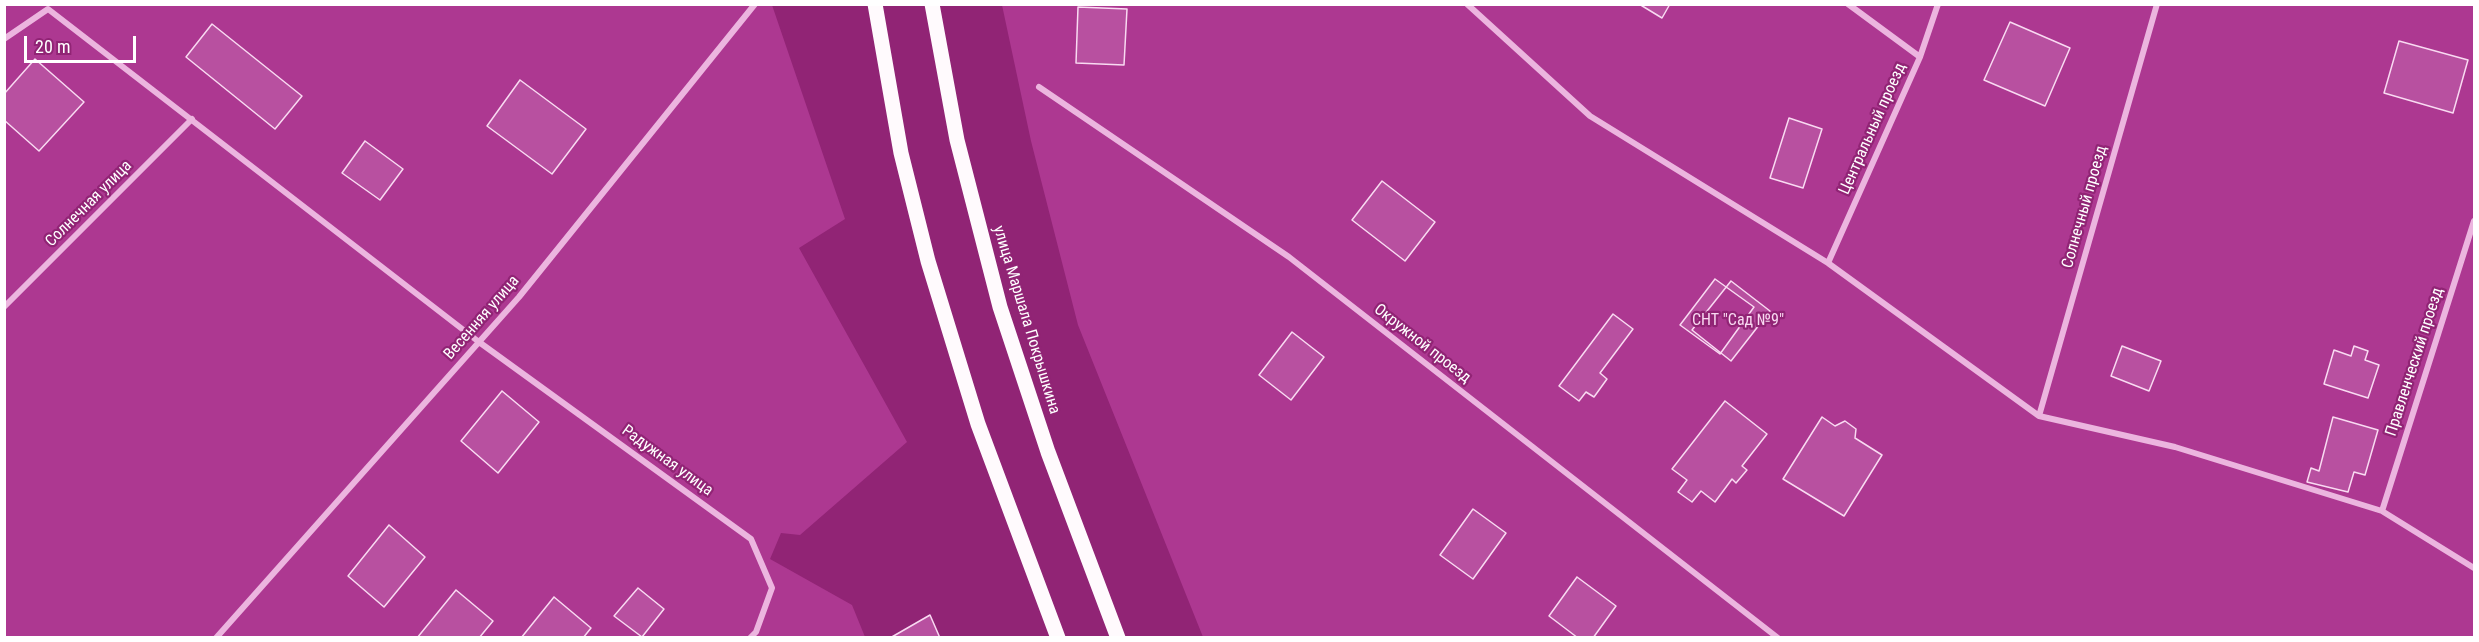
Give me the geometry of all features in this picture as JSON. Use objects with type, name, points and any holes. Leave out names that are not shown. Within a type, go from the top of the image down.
[{"type":"main road","points":[[875,4],[902,153],[937,292],[978,424],[1058,638]]},
{"type":"main road","name":"улица Маршала Покрышкина","points":[[932,4],[957,140],[1000,308],[1048,452],[1118,638]]},
{"type":"street","name":"Весенняя улица","points":[[216,638],[519,297],[755,4]]},
{"type":"street","points":[[1467,4],[1590,116],[1828,263],[2039,416],[2175,447],[2382,511],[2475,568]]},
{"type":"street","points":[[1848,4],[1920,57]]},
{"type":"street","name":"Центральный проезд","points":[[1828,263],[1920,57],[1938,4]]},
{"type":"street","name":"Солнечный проезд","points":[[2039,416],[2157,4]]},
{"type":"street","name":"Радужная улица","points":[[4,39],[48,9],[479,342],[751,539],[772,588],[756,632],[750,638]]},
{"type":"street","name":"Окружной проезд","points":[[1039,87],[1289,257],[1778,638]]},
{"type":"street","name":"Солнечная улица","points":[[4,307],[192,120]]},
{"type":"street","name":"Правленческий проезд","points":[[2382,511],[2475,221]]},
{"type":"green space","points":[[4,5],[772,5],[845,219],[799,248],[907,442],[800,535],[781,533],[770,559],[852,605],[865,637],[5,637]]},
{"type":"green space","name":"СНТ \"Сад №9\"","points":[[1002,5],[2474,5],[2474,637],[1203,637],[1078,325],[1031,141]]},
{"type":"building","points":[[1639,4],[1670,4],[1662,18]]},
{"type":"building","points":[[1078,7],[1127,9],[1124,65],[1076,63]]},
{"type":"building","points":[[2010,22],[2070,48],[2045,106],[1984,80]]},
{"type":"building","points":[[212,24],[302,96],[275,129],[186,57]]},
{"type":"building","points":[[2399,41],[2468,60],[2453,113],[2384,93]]},
{"type":"building","points":[[35,59],[84,102],[39,151],[4,120],[4,94]]},
{"type":"building","points":[[520,80],[586,129],[552,174],[487,126]]},
{"type":"building","points":[[1789,118],[1822,129],[1803,188],[1770,178]]},
{"type":"building","points":[[365,141],[403,169],[380,200],[342,173]]},
{"type":"building","points":[[1382,181],[1435,222],[1405,261],[1352,220]]},
{"type":"building","points":[[1715,279],[1754,307],[1720,354],[1680,325]]},
{"type":"building","points":[[1731,281],[1770,311],[1731,361],[1692,330]]},
{"type":"building","points":[[1613,314],[1633,329],[1600,373],[1607,379],[1594,397],[1586,392],[1579,401],[1559,386]]},
{"type":"building","points":[[1292,332],[1324,357],[1291,400],[1259,375]]},
{"type":"building","points":[[2122,346],[2161,361],[2149,391],[2111,376]]},
{"type":"building","points":[[2354,346],[2368,351],[2365,360],[2379,365],[2368,398],[2324,384],[2334,350],[2351,356]]},
{"type":"building","points":[[502,391],[539,422],[498,473],[461,441]]},
{"type":"building","points":[[1725,401],[1767,434],[1742,466],[1747,470],[1736,483],[1732,479],[1715,502],[1701,491],[1692,502],[1678,492],[1687,480],[1672,469]]},
{"type":"building","points":[[1822,417],[1835,426],[1845,421],[1856,429],[1855,438],[1882,455],[1844,516],[1783,479]]},
{"type":"building","points":[[2333,417],[2378,430],[2365,475],[2354,472],[2348,492],[2307,482],[2311,468],[2319,471]]},
{"type":"building","points":[[1473,509],[1506,533],[1473,579],[1440,555]]},
{"type":"building","points":[[389,525],[425,557],[384,607],[348,576]]},
{"type":"building","points":[[1577,577],[1616,606],[1593,638],[1578,638],[1549,616]]},
{"type":"building","points":[[638,588],[664,609],[642,637],[614,616]]},
{"type":"building","points":[[456,590],[493,621],[479,638],[417,638]]},
{"type":"building","points":[[554,597],[591,628],[583,638],[521,638]]},
{"type":"building","points":[[930,615],[940,638],[890,638]]}]
